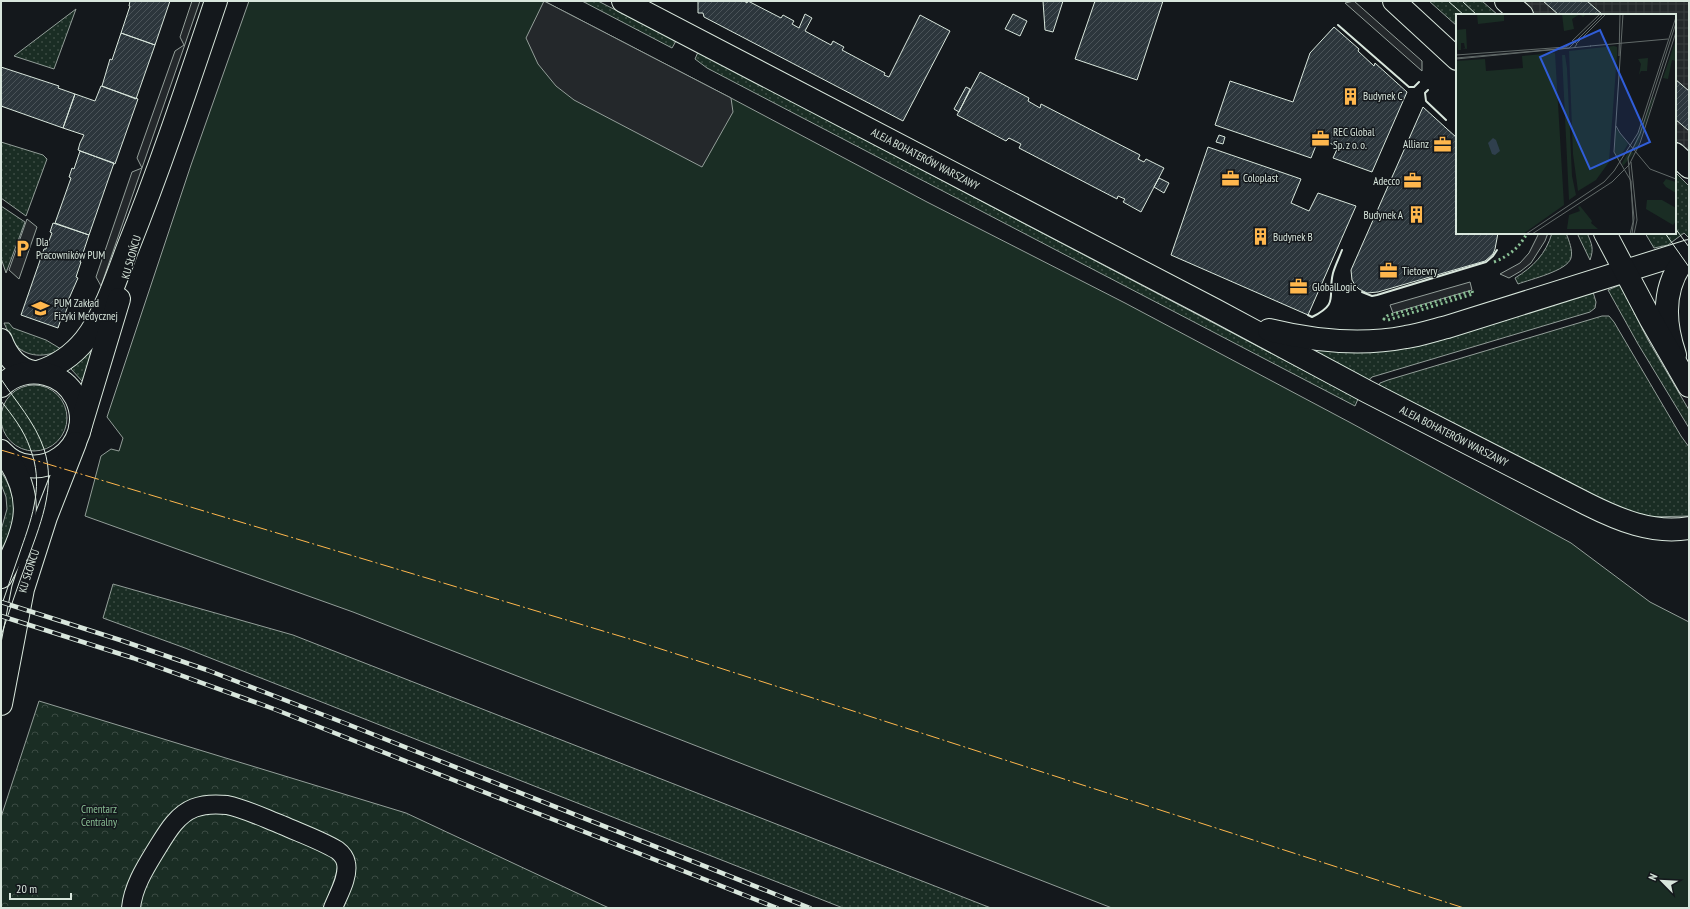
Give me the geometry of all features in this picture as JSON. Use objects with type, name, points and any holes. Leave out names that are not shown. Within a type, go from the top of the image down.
[{"type":"street","name":"KU SŁOŃCU","points":[[1,704],[23,589],[46,517],[78,435],[148,200],[216,1]]},
{"type":"street","points":[[1394,1],[1456,58]]},
{"type":"street","points":[[1506,1],[1521,14]]},
{"type":"street","name":"ALEJA BOHATERÓW WARSZAWY","points":[[630,2],[1228,316],[1368,392],[1601,511],[1629,523],[1649,528],[1671,530],[1689,528]]},
{"type":"street","points":[[1676,155],[1689,167]]},
{"type":"street","name":"KU SŁOŃCU","points":[[1,386],[15,376],[36,372],[54,366],[67,358],[90,333],[110,293],[148,200]]},
{"type":"street","points":[[1606,234],[1685,378]]},
{"type":"street","points":[[1685,378],[1667,327],[1666,308],[1676,270],[1689,252]]},
{"type":"street","name":"ALEJA BOHATERÓW WARSZAWY","points":[[1228,316],[1262,328],[1299,337],[1343,342],[1385,341],[1447,327],[1689,252]]},
{"type":"street","points":[[1,340],[16,364],[26,371],[36,372],[57,378],[72,391],[80,408],[78,435],[62,457],[44,465],[24,465],[4,454]]},
{"type":"street","name":"KU SŁOŃCU","points":[[1,576],[18,544],[24,527],[25,513],[23,490],[13,466],[4,454]]},
{"type":"street","points":[[131,908],[132,896],[135,888],[150,859],[173,824],[180,817],[194,808],[201,806],[225,805],[244,810],[337,850],[346,861],[346,867],[343,882],[333,908]]},
{"type":"green space","points":[[249,1],[544,1],[927,202],[1125,303],[1351,423],[1571,543],[1650,602],[1689,622],[1689,908],[1112,908],[353,612],[85,516],[101,456],[111,449],[119,451],[123,438],[107,417],[191,165]]},
{"type":"green space","points":[[582,1],[598,1],[676,41],[672,48]]},
{"type":"green space","points":[[1429,1],[1482,1],[1497,14],[1456,14],[1456,25]]},
{"type":"green space","points":[[76,9],[54,69],[14,56]]},
{"type":"green space","points":[[698,52],[1358,399],[1355,406],[707,68],[695,59]]},
{"type":"green space","points":[[1,142],[43,155],[47,159],[26,216],[1,198]]},
{"type":"green space","points":[[1676,173],[1689,186],[1689,238],[1684,233],[1668,245],[1654,248],[1646,234],[1676,234]]},
{"type":"green space","points":[[1,206],[25,222],[6,273],[1,258]]},
{"type":"green space","points":[[1552,234],[1566,234],[1571,252],[1571,258],[1568,263],[1556,271],[1518,284],[1515,278],[1528,269],[1538,259]]},
{"type":"green space","points":[[1577,234],[1587,234],[1592,246],[1590,260]]},
{"type":"green space","points":[[1620,285],[1648,340],[1689,410],[1689,428],[1638,344],[1608,290]]},
{"type":"green space","points":[[1593,292],[1596,302],[1595,308],[1590,312],[1372,377],[1366,384],[1307,347]]},
{"type":"green space","points":[[1602,316],[1609,316],[1614,322],[1681,436],[1689,447],[1689,516],[1650,517],[1628,513],[1552,473],[1463,432],[1377,389],[1380,383],[1388,380]]},
{"type":"green space","points":[[4,323],[9,323],[13,328],[46,340],[61,349],[43,355],[24,352],[14,343]]},
{"type":"green space","points":[[95,344],[83,381],[82,381],[71,369]]},
{"type":"green space","points":[[28,385],[40,385],[52,390],[62,400],[67,412],[65,431],[52,446],[40,451],[28,451],[16,446],[6,436],[1,424],[1,412],[6,400],[16,390]]},
{"type":"green space","points":[[1,472],[8,484],[13,498],[14,519],[11,533],[1,555],[1,530],[7,509],[6,497],[1,484]]},
{"type":"green space","points":[[113,584],[293,635],[991,908],[843,908],[185,648],[103,618]]},
{"type":"green space","name":"Cmentarz Centralny","points":[[39,701],[406,813],[609,908],[1,908],[1,817]]},
{"type":"shaded area","points":[[192,1],[200,1],[142,168],[137,158],[175,51],[184,45],[180,37]]},
{"type":"shaded area","points":[[544,1],[731,98],[733,112],[702,167],[574,100],[556,86],[538,64],[526,38]]},
{"type":"shaded area","points":[[1354,1],[1422,61],[1422,71],[1345,3]]},
{"type":"shaded area","points":[[1520,1],[1689,1],[1689,154],[1676,141],[1676,14],[1535,14]]},
{"type":"shaded area","points":[[142,168],[101,286],[96,277],[132,172]]},
{"type":"shaded area","name":"Dla Pracowników PUM","points":[[27,219],[37,227],[19,279],[9,270]]},
{"type":"shaded area","points":[[1538,234],[1548,234],[1545,241],[1531,263],[1509,278],[1500,274],[1520,263],[1529,253]]},
{"type":"shaded area","points":[[1470,282],[1472,290],[1393,313],[1390,305]]},
{"type":"building","points":[[130,1],[170,1],[155,45],[121,33],[130,6]]},
{"type":"building","points":[[698,1],[744,1],[747,3],[748,1],[781,18],[783,15],[794,21],[792,24],[799,28],[805,14],[812,18],[805,31],[831,45],[833,41],[844,47],[842,50],[885,73],[884,75],[889,77],[920,15],[950,31],[903,121],[704,17],[703,13],[698,13]]},
{"type":"building","points":[[1043,1],[1063,1],[1053,32],[1045,30]]},
{"type":"building","points":[[1095,1],[1163,1],[1137,80],[1075,59]]},
{"type":"building","points":[[1543,1],[1587,1],[1602,14],[1558,14]]},
{"type":"building","points":[[1013,14],[1027,21],[1020,36],[1005,29]]},
{"type":"building","name":"Budynek C","points":[[1334,27],[1359,49],[1358,51],[1374,66],[1375,63],[1407,92],[1372,172],[1333,158],[1338,147],[1319,138],[1311,158],[1215,125],[1230,81],[1293,102],[1310,53]]},
{"type":"building","points":[[121,33],[155,45],[136,99],[102,86],[110,59],[112,60]]},
{"type":"building","points":[[1,67],[59,86],[58,88],[75,94],[63,128],[1,106]]},
{"type":"building","points":[[980,72],[1029,98],[1028,101],[1040,108],[1041,104],[1140,155],[1138,159],[1144,162],[1146,159],[1164,168],[1141,212],[1123,202],[1125,199],[1118,196],[1117,199],[1019,148],[1021,144],[1009,138],[1006,141],[957,115]]},
{"type":"building","points":[[1676,80],[1689,91],[1689,131],[1676,120]]},
{"type":"building","points":[[101,86],[138,99],[115,164],[78,150],[84,135],[63,128],[75,94],[95,101]]},
{"type":"building","points":[[966,87],[970,89],[959,112],[954,109]]},
{"type":"building","name":"Budynek A","points":[[1423,107],[1456,137],[1456,234],[1498,234],[1493,254],[1485,261],[1378,292],[1367,293],[1359,289],[1352,280],[1351,270]]},
{"type":"building","points":[[1219,135],[1225,137],[1223,144],[1216,142]]},
{"type":"building","name":"Budynek B","points":[[1208,147],[1301,179],[1291,203],[1309,211],[1318,193],[1356,206],[1308,315],[1171,255]]},
{"type":"building","points":[[80,151],[114,163],[89,235],[55,223],[71,178],[69,177],[72,168],[74,169]]},
{"type":"building","points":[[1159,178],[1169,183],[1164,193],[1154,187]]},
{"type":"building","points":[[53,223],[89,235],[76,277],[78,278],[67,303],[69,303],[65,314],[63,313],[58,328],[21,315],[44,249],[46,249],[52,233],[50,232]]},
{"type":"tram line","points":[[1448,1],[1463,14]]},
{"type":"tram line","points":[[1462,1],[1476,14]]},
{"type":"tram line","points":[[1676,229],[1689,247]]},
{"type":"tram line","points":[[1666,234],[1689,267]]},
{"type":"tram line","points":[[1,379],[36,430],[44,449],[48,478],[45,507],[41,522],[1,636]]},
{"type":"tram line","points":[[1,401],[17,423],[27,441],[34,461],[36,474],[33,511],[1,607]]},
{"type":"railway","points":[[1,602],[120,640],[207,670],[810,908]]},
{"type":"railway","points":[[1,616],[133,658],[274,709],[777,908]]},
{"type":"hedge","points":[[1494,262],[1514,250],[1521,243],[1526,234]]},
{"type":"hedge","points":[[1472,291],[1473,294],[1388,320],[1384,319],[1387,316],[1472,291]]},
{"type":"wall","points":[[1338,25],[1409,87],[1414,87],[1419,82]]},
{"type":"wall","points":[[1428,90],[1425,93],[1426,101],[1446,120]]},
{"type":"wall","points":[[1308,315],[1312,317],[1321,312],[1329,303],[1331,299],[1333,273],[1342,250]]},
{"type":"wall","points":[[1362,292],[1372,296],[1377,295],[1486,262],[1497,250]]},
{"type":"power","points":[[1,450],[633,640],[1464,908]]},
{"type":"place","name":"Budynek C","points":[[1350,96]]},
{"type":"place","name":"REC Global Sp. z o. o.","points":[[1320,138]]},
{"type":"place","name":"Allianz","points":[[1442,144]]},
{"type":"place","name":"Coloplast","points":[[1230,178]]},
{"type":"place","name":"Adecco","points":[[1413,181]]},
{"type":"place","name":"Budynek A","points":[[1416,215]]},
{"type":"place","name":"Budynek B","points":[[1260,237]]},
{"type":"place","name":"Dla Pracowników PUM","points":[[23,248]]},
{"type":"place","name":"Tietoevry","points":[[1389,271]]},
{"type":"place","name":"GlobalLogic","points":[[1299,287]]},
{"type":"place","name":"PUM Zakład Fizyki Medycznej","points":[[41,309]]}]
